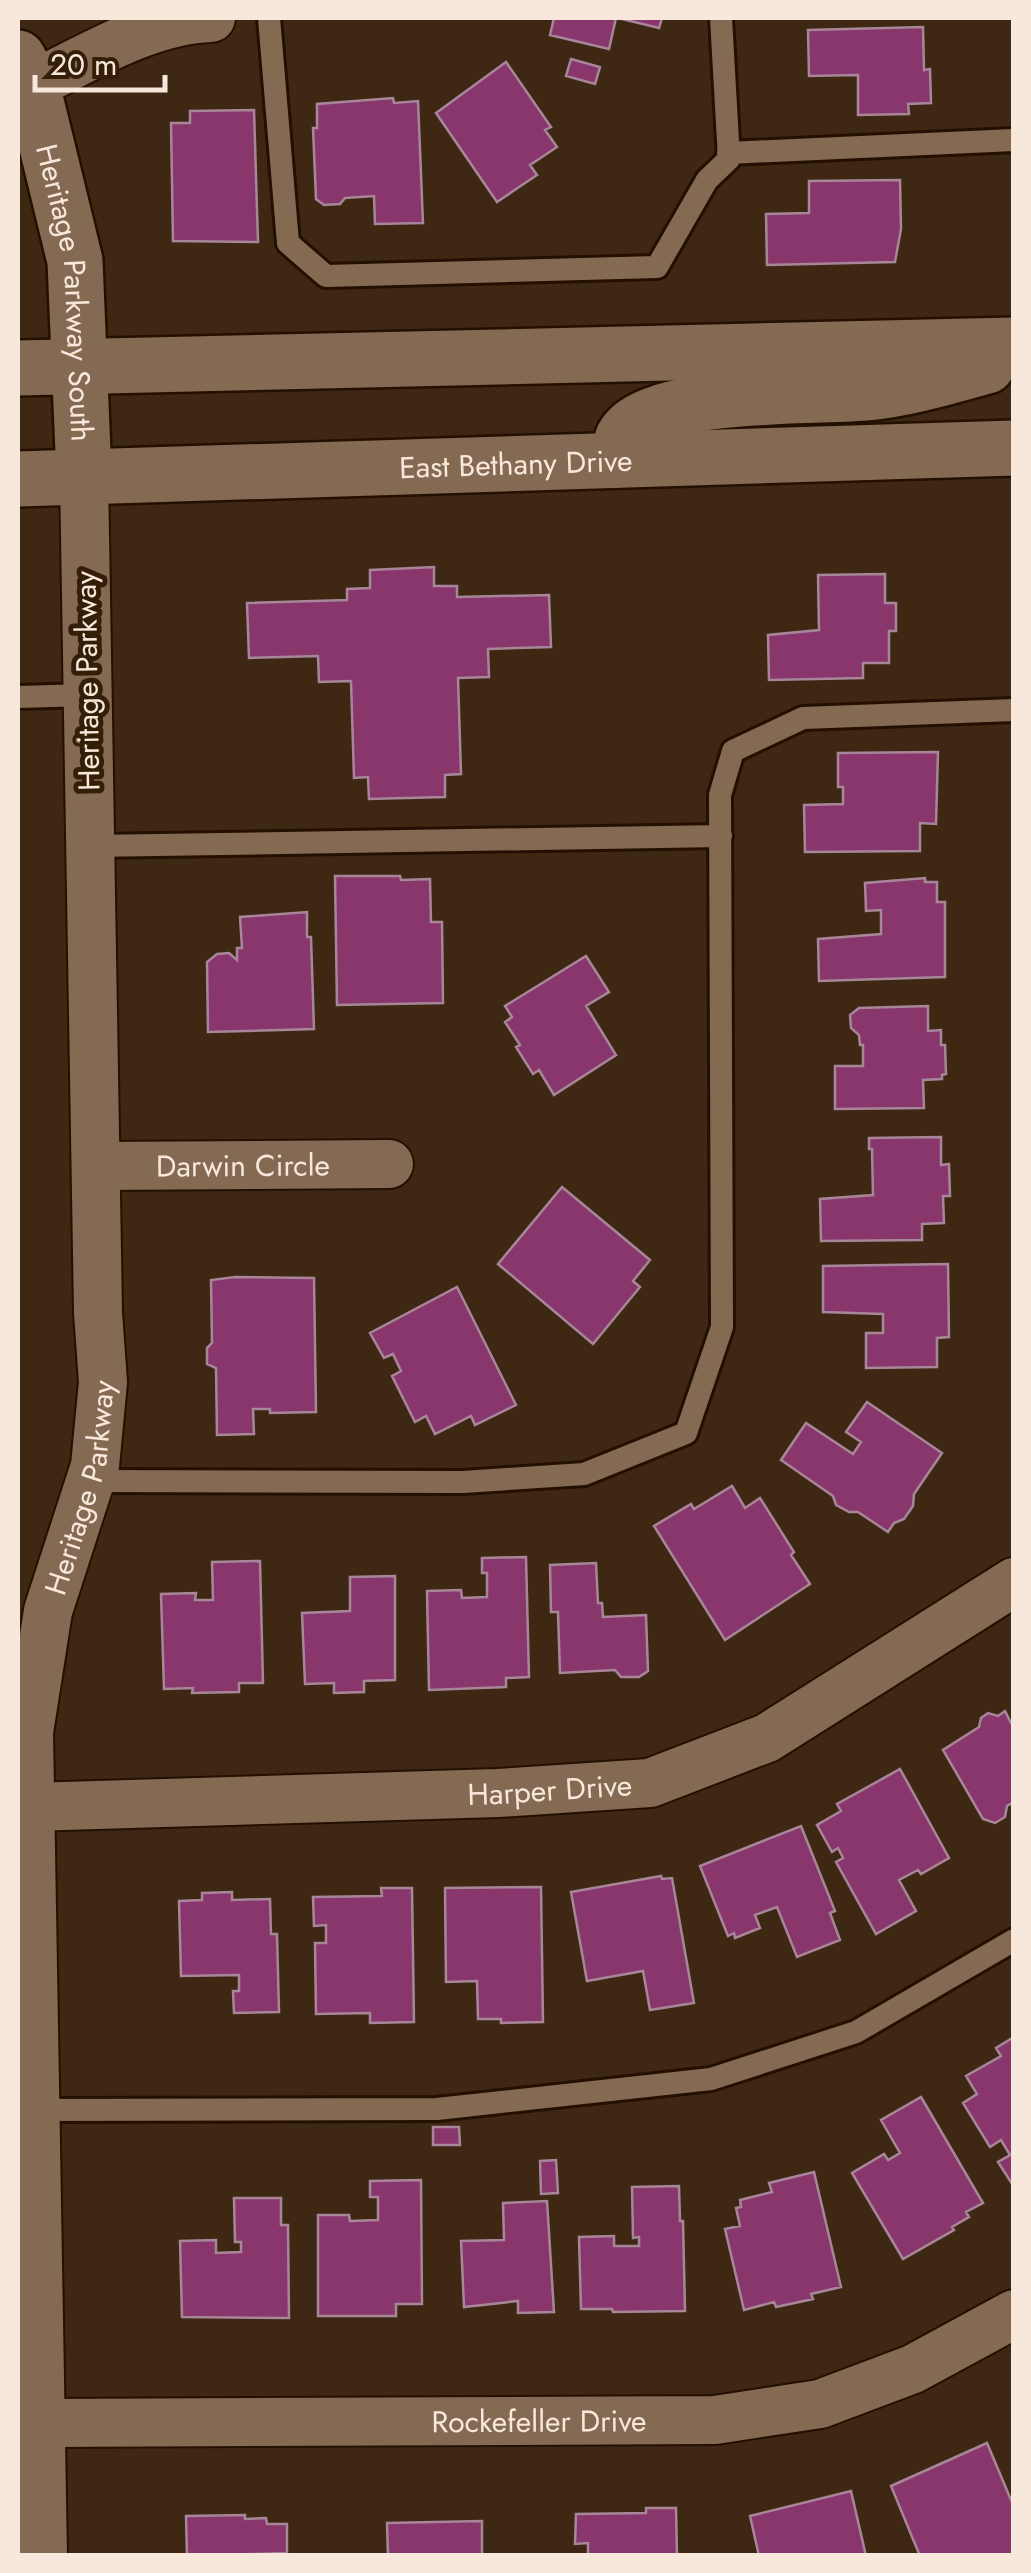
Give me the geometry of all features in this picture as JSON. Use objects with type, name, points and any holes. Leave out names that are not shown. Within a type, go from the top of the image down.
[{"type":"main road","name":"Heritage Parkway South","points":[[25,72],[75,261],[84,476]]},
{"type":"main road","points":[[18,368],[1014,345]]},
{"type":"main road","points":[[619,460],[624,436],[637,424],[678,408],[714,400],[869,393],[925,384],[1014,358]]},
{"type":"main road","name":"East Bethany Drive","points":[[18,478],[1014,448]]},
{"type":"street","points":[[25,72],[188,18],[211,18]]},
{"type":"street","name":"Heritage Parkway","points":[[35,2548],[41,2423],[30,1807],[23,1732],[48,1611],[95,1466],[103,1382],[98,1313],[84,476]]},
{"type":"street","name":"Darwin Circle","points":[[98,1166],[389,1164]]},
{"type":"street","name":"Harper Drive","points":[[30,1807],[498,1793],[650,1783],[767,1738],[1014,1582]]},
{"type":"street","name":"Rockefeller Drive","points":[[41,2423],[715,2420],[820,2404],[914,2369],[1014,2314]]},
{"type":"lane","points":[[269,18],[288,244],[326,276],[657,267],[707,180],[729,159],[722,18]]},
{"type":"lane","points":[[728,153],[1014,140]]},
{"type":"lane","points":[[18,697],[87,695]]},
{"type":"lane","points":[[90,1481],[463,1482],[584,1474],[686,1434],[722,1327],[720,795],[733,751],[803,718],[1014,710]]},
{"type":"lane","points":[[91,846],[721,836]]},
{"type":"lane","points":[[34,2110],[437,2108],[711,2080],[856,2032],[1014,1940]]},
{"type":"building","points":[[554,18],[616,18],[609,49],[550,35]]},
{"type":"building","points":[[618,18],[662,18],[659,28]]},
{"type":"building","points":[[923,27],[924,70],[930,69],[931,103],[908,104],[909,114],[858,115],[858,75],[809,76],[808,30]]},
{"type":"building","points":[[571,59],[600,67],[595,84],[566,76]]},
{"type":"building","points":[[506,62],[551,127],[545,130],[557,147],[530,165],[537,175],[497,202],[436,113]]},
{"type":"building","points":[[393,98],[394,103],[418,101],[423,223],[375,224],[374,196],[345,198],[340,204],[324,205],[316,199],[313,128],[317,128],[317,104]]},
{"type":"building","points":[[254,110],[258,242],[173,241],[171,123],[190,123],[190,111]]},
{"type":"building","points":[[900,180],[901,229],[895,262],[767,265],[766,214],[809,213],[809,181]]},
{"type":"building","points":[[434,567],[434,586],[457,586],[457,597],[549,595],[551,647],[488,649],[489,677],[458,678],[461,774],[445,775],[445,797],[369,799],[368,777],[354,778],[351,681],[319,682],[318,656],[249,658],[247,603],[347,600],[347,589],[370,588],[370,570]]},
{"type":"building","points":[[885,574],[885,603],[896,603],[896,631],[889,631],[889,663],[863,663],[863,678],[769,680],[768,635],[819,630],[818,575]]},
{"type":"building","points":[[938,752],[936,824],[920,823],[920,851],[805,852],[804,805],[843,804],[843,787],[838,787],[838,753]]},
{"type":"building","points":[[335,876],[430,879],[431,922],[442,922],[443,1003],[337,1005]]},
{"type":"building","points":[[925,878],[925,882],[937,882],[937,902],[945,902],[945,977],[819,981],[818,939],[881,934],[881,910],[866,911],[865,883]]},
{"type":"building","points":[[307,912],[314,1029],[208,1032],[207,962],[217,954],[229,953],[237,960],[237,948],[242,948],[240,917]]},
{"type":"building","points":[[586,956],[609,992],[586,1006],[616,1055],[554,1095],[539,1070],[533,1074],[516,1047],[520,1045],[505,1022],[512,1017],[505,1006]]},
{"type":"building","points":[[928,1006],[928,1031],[941,1030],[941,1045],[945,1045],[946,1074],[942,1079],[923,1080],[924,1108],[835,1109],[835,1066],[863,1066],[863,1045],[851,1028],[850,1015],[859,1008]]},
{"type":"building","points":[[941,1137],[941,1165],[949,1164],[950,1196],[943,1196],[944,1223],[922,1224],[922,1240],[821,1241],[820,1199],[873,1195],[869,1138]]},
{"type":"building","points":[[562,1187],[650,1260],[633,1281],[640,1287],[593,1344],[498,1264]]},
{"type":"building","points":[[948,1264],[949,1337],[937,1338],[937,1367],[866,1368],[866,1333],[883,1333],[883,1314],[823,1312],[823,1266]]},
{"type":"building","points":[[314,1278],[316,1412],[270,1413],[270,1409],[253,1409],[254,1434],[217,1435],[216,1368],[207,1364],[207,1348],[212,1343],[211,1280]]},
{"type":"building","points":[[457,1287],[516,1405],[475,1425],[471,1416],[435,1434],[426,1416],[415,1422],[392,1376],[401,1371],[393,1354],[384,1358],[370,1333]]},
{"type":"building","points":[[867,1402],[942,1453],[914,1494],[913,1506],[888,1532],[858,1512],[836,1505],[833,1496],[781,1460],[806,1423],[853,1454],[861,1442],[846,1432]]},
{"type":"building","points":[[732,1486],[745,1508],[760,1498],[810,1584],[725,1640],[654,1526],[691,1504],[694,1509]]},
{"type":"building","points":[[526,1557],[529,1677],[506,1678],[506,1687],[429,1690],[427,1591],[461,1590],[462,1598],[487,1597],[487,1573],[482,1573],[482,1558]]},
{"type":"building","points":[[260,1561],[263,1683],[239,1683],[239,1692],[164,1689],[161,1594],[196,1593],[195,1600],[213,1600],[212,1562]]},
{"type":"building","points":[[596,1563],[598,1603],[602,1603],[603,1617],[646,1615],[648,1671],[639,1677],[621,1677],[615,1670],[560,1673],[558,1612],[551,1612],[550,1565]]},
{"type":"building","points":[[395,1576],[395,1680],[364,1681],[364,1692],[334,1693],[334,1683],[305,1684],[302,1613],[350,1611],[350,1577]]},
{"type":"building","points":[[1005,1711],[1011,1723],[1014,1721],[1014,1802],[1007,1806],[1005,1817],[995,1823],[983,1819],[943,1750],[979,1727],[981,1718],[988,1713],[998,1716]]},
{"type":"building","points":[[900,1769],[949,1858],[921,1874],[918,1870],[899,1880],[916,1911],[876,1934],[836,1862],[843,1858],[838,1848],[832,1852],[817,1825],[841,1811],[837,1804]]},
{"type":"building","points":[[801,1826],[835,1911],[830,1913],[840,1940],[797,1957],[777,1907],[755,1915],[760,1928],[735,1938],[734,1933],[728,1936],[700,1866]]},
{"type":"building","points":[[661,1876],[672,1878],[694,2003],[650,2010],[643,1971],[587,1981],[571,1892]]},
{"type":"building","points":[[541,1887],[543,2022],[478,2019],[477,1981],[446,1982],[445,1888]]},
{"type":"building","points":[[381,1888],[412,1888],[414,2022],[370,2023],[370,2013],[316,2014],[315,1943],[326,1943],[326,1925],[314,1926],[313,1897],[382,1896]]},
{"type":"building","points":[[232,1892],[232,1900],[270,1899],[271,1934],[277,1934],[279,2012],[234,2013],[233,1991],[239,1991],[239,1975],[181,1976],[179,1901],[202,1900],[202,1893]]},
{"type":"building","points":[[1014,2037],[1014,2187],[998,2162],[1010,2155],[1001,2140],[990,2147],[963,2103],[977,2094],[966,2076],[1001,2056],[996,2048]]},
{"type":"building","points":[[921,2097],[983,2203],[966,2212],[969,2217],[952,2227],[954,2230],[903,2259],[852,2173],[884,2154],[888,2160],[900,2153],[881,2120]]},
{"type":"building","points":[[433,2127],[459,2127],[460,2145],[433,2145]]},
{"type":"building","points":[[556,2160],[558,2193],[541,2194],[540,2161]]},
{"type":"building","points":[[814,2172],[841,2287],[811,2294],[813,2299],[776,2307],[774,2302],[744,2310],[725,2229],[740,2226],[736,2208],[741,2207],[740,2200],[772,2192],[769,2183]]},
{"type":"building","points":[[421,2180],[422,2304],[396,2304],[396,2316],[318,2316],[318,2215],[349,2215],[350,2221],[378,2220],[378,2197],[370,2197],[370,2181]]},
{"type":"building","points":[[679,2186],[685,2311],[581,2309],[579,2237],[614,2236],[614,2246],[639,2246],[639,2237],[633,2238],[632,2187]]},
{"type":"building","points":[[234,2198],[281,2198],[281,2225],[288,2225],[289,2318],[182,2317],[180,2241],[216,2240],[216,2253],[241,2252],[241,2242],[235,2242]]},
{"type":"building","points":[[547,2201],[554,2312],[518,2313],[518,2301],[464,2307],[461,2241],[504,2240],[503,2203]]},
{"type":"building","points":[[987,2443],[1014,2507],[1014,2556],[920,2556],[891,2486]]},
{"type":"building","points":[[851,2491],[866,2556],[759,2556],[750,2516]]},
{"type":"building","points":[[646,2508],[676,2508],[677,2556],[588,2556],[588,2543],[575,2544],[576,2514],[646,2513]]},
{"type":"building","points":[[245,2515],[245,2519],[266,2518],[267,2524],[287,2524],[287,2553],[187,2556],[186,2516]]},
{"type":"building","points":[[482,2521],[482,2556],[388,2556],[387,2523]]}]
